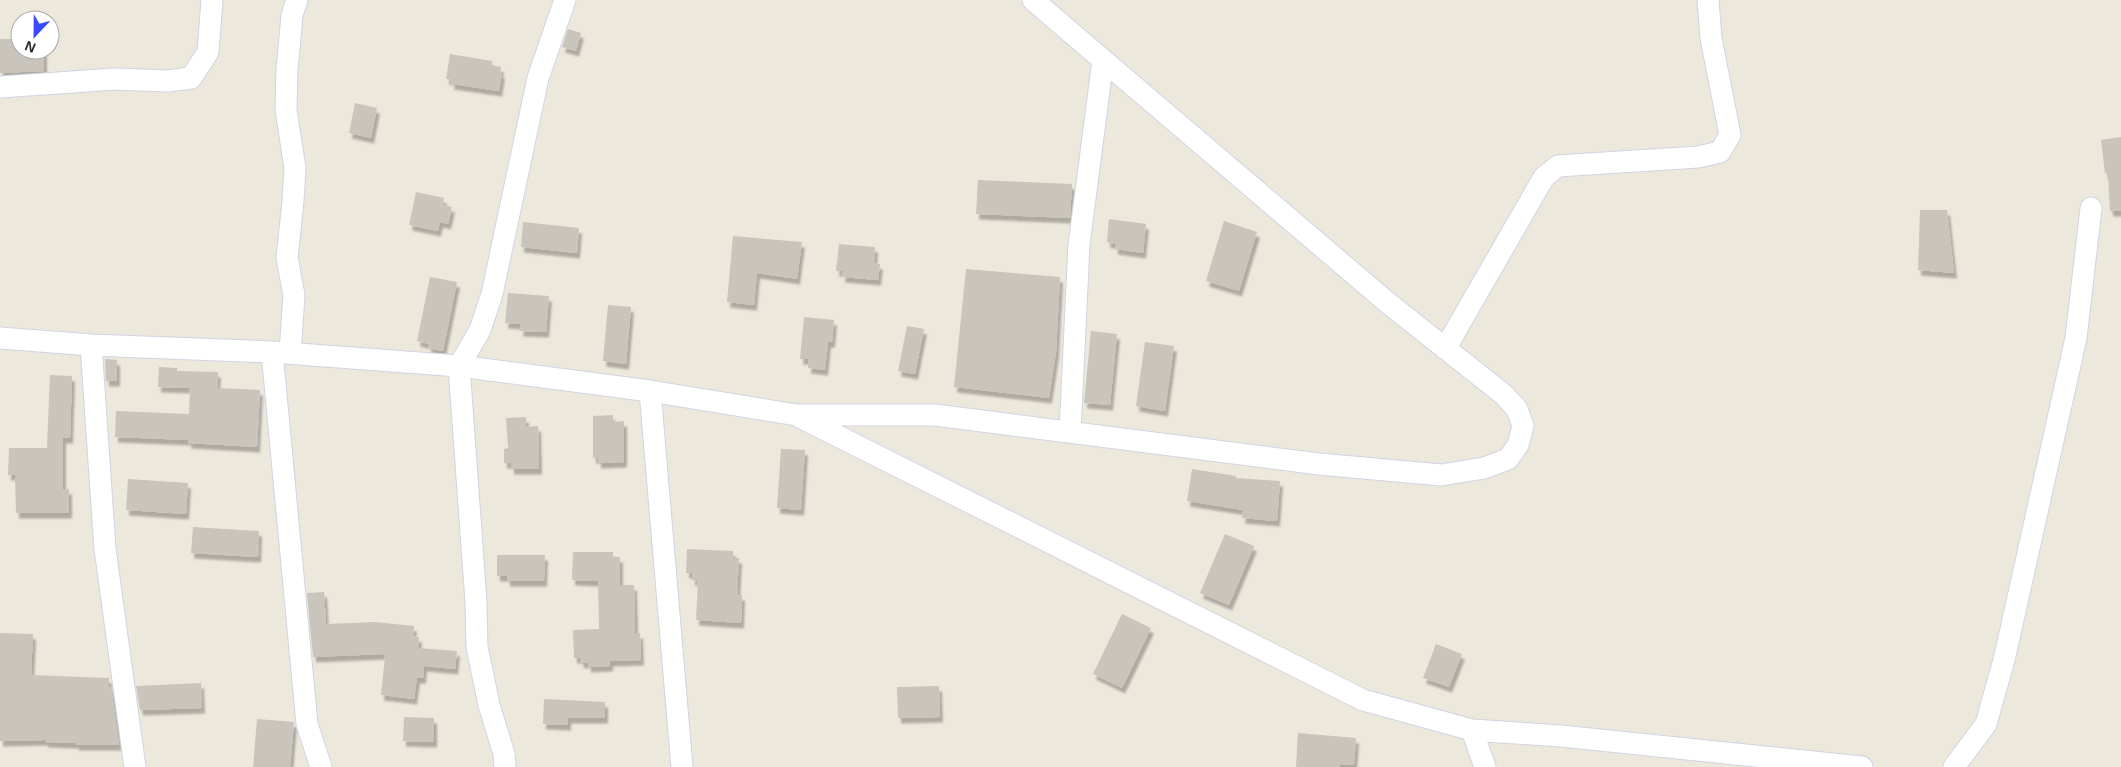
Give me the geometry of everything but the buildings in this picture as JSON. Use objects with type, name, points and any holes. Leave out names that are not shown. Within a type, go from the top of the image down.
[{"type":"street","points":[[0,87],[115,79],[168,81],[191,78],[208,52],[212,0]]},
{"type":"street","points":[[297,0],[292,16],[286,94],[286,110],[294,168],[294,201],[287,258],[294,295],[281,353],[307,724],[321,767]]},
{"type":"street","points":[[505,767],[504,754],[489,705],[477,647],[476,602],[459,366],[480,330],[492,294],[538,78],[565,0]]},
{"type":"street","points":[[0,338],[91,345],[281,353],[459,366],[650,391],[796,415],[935,415],[1320,464],[1441,475],[1484,468],[1508,459],[1518,445],[1523,426],[1517,409],[1503,394],[1388,303],[1033,0]]},
{"type":"street","points":[[1444,348],[1544,178],[1558,166],[1698,157],[1720,152],[1730,135],[1711,38],[1708,0]]},
{"type":"street","points":[[1070,432],[1079,244],[1103,60]]},
{"type":"street","points":[[1954,767],[1986,724],[2004,660],[2076,338],[2091,208]]},
{"type":"street","points":[[91,345],[105,549],[134,767]]},
{"type":"street","points":[[650,391],[682,767]]},
{"type":"street","points":[[796,415],[1363,700],[1472,730],[1561,736],[1693,758],[1862,767]]},
{"type":"street","points":[[1472,730],[1485,767]]}]
